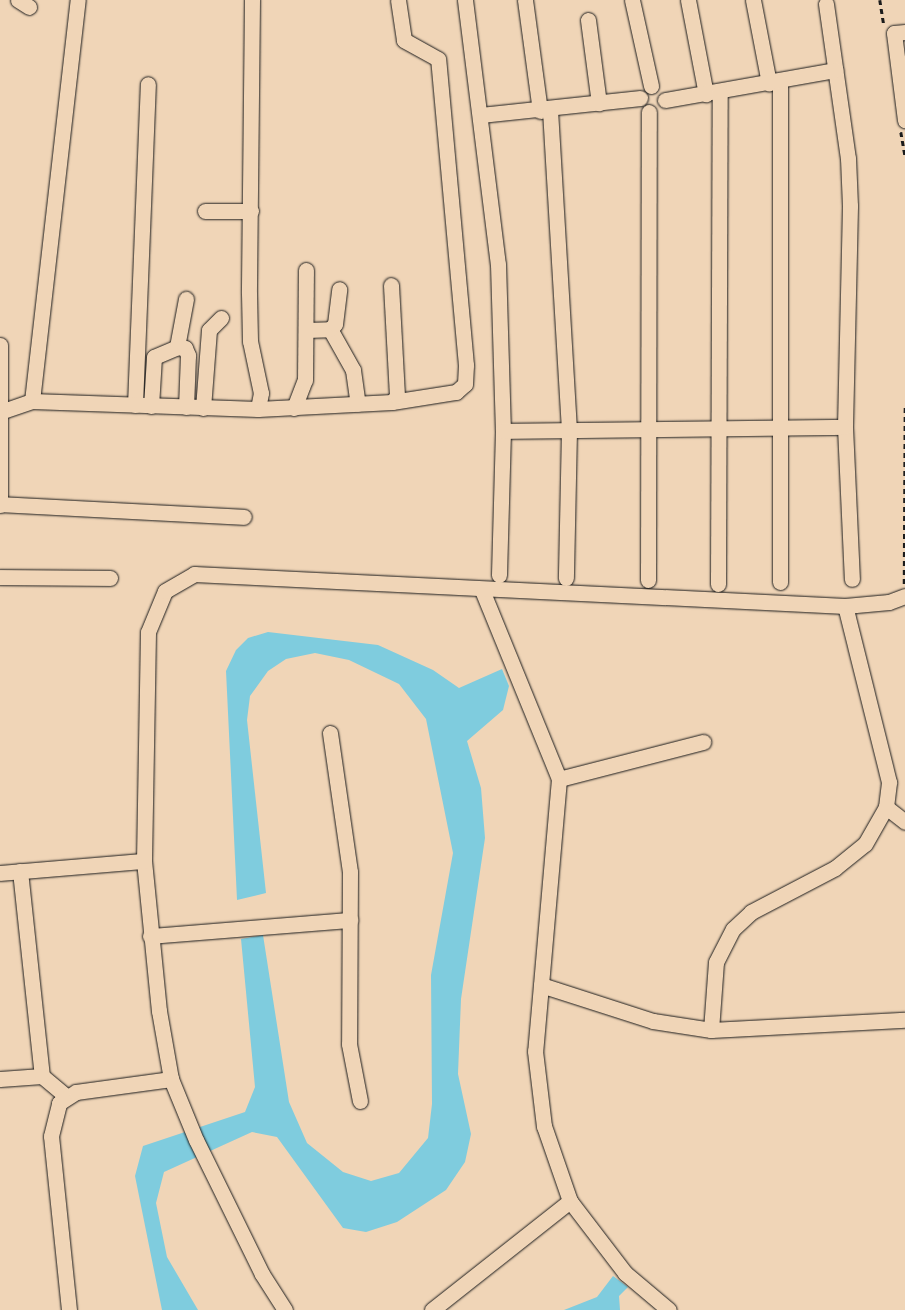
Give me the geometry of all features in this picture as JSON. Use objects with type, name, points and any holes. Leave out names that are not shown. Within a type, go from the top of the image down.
[{"type":"street","points":[[32,402],[78,0]]},
{"type":"street","points":[[252,0],[250,341],[260,384],[258,409]]},
{"type":"street","points":[[2,417],[32,402],[186,408],[294,408],[392,402],[456,392],[465,384],[466,375],[438,59],[404,40],[398,0]]},
{"type":"street","points":[[465,0],[481,115],[498,264],[503,431],[499,575]]},
{"type":"street","points":[[525,0],[545,110],[569,430],[566,578]]},
{"type":"street","points":[[632,0],[651,86]]},
{"type":"street","points":[[688,0],[713,93],[718,427],[718,584]]},
{"type":"street","points":[[752,0],[774,82],[782,428],[780,582]]},
{"type":"street","points":[[826,4],[850,206],[845,427],[852,579]]},
{"type":"street","points":[[588,20],[599,103]]},
{"type":"street","points":[[905,32],[894,33],[905,120]]},
{"type":"street","points":[[649,112],[658,111],[665,100],[835,70]]},
{"type":"street","points":[[135,405],[148,84]]},
{"type":"street","points":[[481,115],[545,110],[640,98],[651,86]]},
{"type":"street","points":[[651,86],[660,88],[665,100]]},
{"type":"street","points":[[640,98],[649,112],[648,580]]},
{"type":"street","points":[[205,211],[251,212]]},
{"type":"street","points":[[294,408],[305,380],[306,270]]},
{"type":"street","points":[[390,285],[397,396],[392,402]]},
{"type":"street","points":[[306,330],[330,329],[335,324],[339,289]]},
{"type":"street","points":[[177,346],[186,299]]},
{"type":"street","points":[[203,408],[208,330],[221,318]]},
{"type":"street","points":[[330,329],[353,370],[358,404]]},
{"type":"street","points":[[151,406],[154,357],[177,346],[185,348],[188,355],[186,408]]},
{"type":"street","points":[[0,353],[2,417],[0,505],[244,516]]},
{"type":"street","points":[[503,431],[845,427]]},
{"type":"street","points":[[285,1310],[206,1162],[171,1078],[150,936],[144,862],[148,632],[157,603],[176,582],[194,574],[482,590],[845,606],[889,602],[905,596]]},
{"type":"street","points":[[0,577],[110,578]]},
{"type":"street","points":[[482,590],[559,780],[540,985],[536,1052],[544,1126],[570,1201],[625,1273],[669,1310]]},
{"type":"street","points":[[710,1030],[716,962],[732,930],[750,912],[835,868],[865,844],[886,807],[889,782],[845,606]]},
{"type":"street","points":[[330,733],[350,872],[349,1044],[360,1101]]},
{"type":"street","points":[[559,780],[703,742]]},
{"type":"street","points":[[886,807],[905,822]]},
{"type":"street","points":[[0,873],[144,862]]},
{"type":"street","points":[[20,871],[42,1076]]},
{"type":"street","points":[[150,936],[350,920]]},
{"type":"street","points":[[540,985],[620,1008],[653,1022],[710,1030],[905,1020]]},
{"type":"street","points":[[0,1079],[42,1076],[65,1095],[171,1078]]},
{"type":"street","points":[[65,1095],[53,1117],[51,1136],[69,1310]]},
{"type":"street","points":[[432,1310],[570,1201]]},
{"type":"path","points":[[905,404],[901,577],[905,586]]},
{"type":"water","points":[[268,632],[378,645],[433,670],[459,688],[502,669],[509,686],[503,710],[467,741],[481,788],[485,838],[461,999],[458,1074],[471,1134],[465,1162],[446,1190],[397,1222],[366,1232],[343,1228],[277,1137],[252,1132],[164,1172],[156,1203],[167,1257],[198,1310],[162,1310],[135,1176],[143,1146],[245,1112],[255,1087],[241,939],[263,935],[289,1102],[307,1143],[343,1172],[371,1181],[399,1173],[428,1138],[432,1104],[431,975],[453,853],[426,719],[399,684],[349,660],[315,653],[286,659],[268,671],[250,696],[247,720],[266,893],[237,900],[226,671],[236,650],[248,638]]},
{"type":"water","points":[[613,1276],[628,1287],[619,1296],[620,1310],[564,1310],[597,1297]]}]
